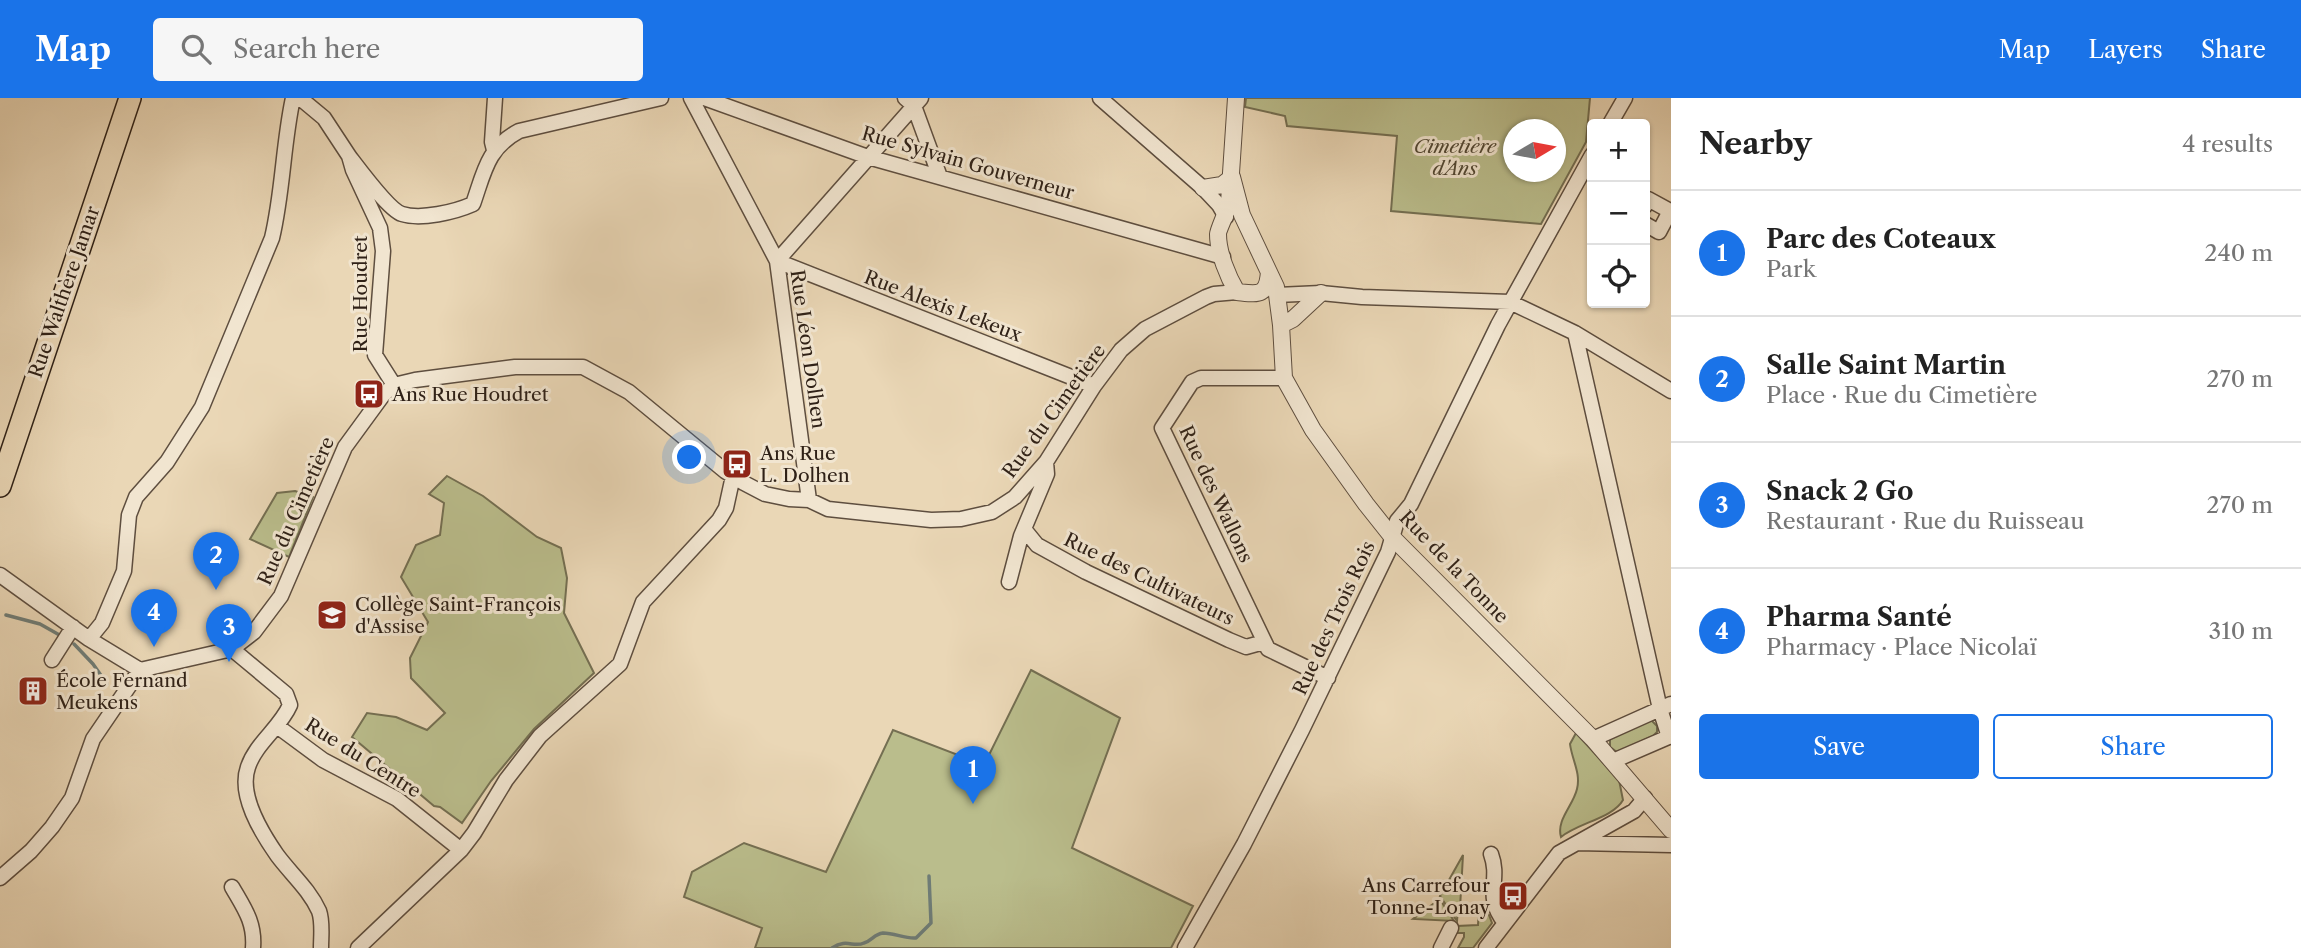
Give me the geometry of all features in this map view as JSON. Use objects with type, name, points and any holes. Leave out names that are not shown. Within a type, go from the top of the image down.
[{"type":"main road","name":"Rue Walthère Jamar","points":[[0,486],[130,98]]},
{"type":"street","points":[[89,639],[102,623],[124,571],[129,515],[135,497],[167,462],[202,407],[272,238],[279,210],[287,124],[293,98]]},
{"type":"street","name":"Rue Houdret","points":[[300,98],[324,118],[349,156],[380,228],[383,251],[375,355],[394,385]]},
{"type":"street","points":[[494,150],[492,142],[495,98]]},
{"type":"street","points":[[349,156],[386,202],[400,214],[426,215],[457,211],[473,204],[494,150],[506,138],[519,131],[661,98]]},
{"type":"street","name":"Rue Léon Dolhen","points":[[691,98],[777,261],[809,500]]},
{"type":"street","name":"Rue Sylvain Gouverneur","points":[[704,98],[867,157],[1223,257]]},
{"type":"street","points":[[1100,98],[1234,216],[1218,233],[1184,246]]},
{"type":"street","name":"Rue de la Tonne","points":[[1236,98],[1232,177],[1234,216],[1269,272],[1277,295],[1284,378],[1313,430],[1393,538],[1614,761],[1671,830]]},
{"type":"street","points":[[1613,119],[1625,98]]},
{"type":"street","points":[[777,261],[914,101]]},
{"type":"street","points":[[914,101],[940,177]]},
{"type":"street","points":[[1203,188],[1222,185],[1232,177]]},
{"type":"street","name":"Rue des Trois Rois","points":[[1185,948],[1244,844],[1328,678],[1393,538],[1397,522],[1411,504],[1510,302],[1587,178]]},
{"type":"street","points":[[1650,200],[1670,211],[1659,232],[1650,227]]},
{"type":"street","points":[[1218,233],[1227,274],[1237,292],[1510,302],[1575,333],[1671,391]]},
{"type":"street","name":"Rue Alexis Lekeux","points":[[777,261],[1094,386]]},
{"type":"street","points":[[1256,294],[1263,292],[1267,286],[1269,272]]},
{"type":"street","points":[[1214,294],[1227,274]]},
{"type":"street","name":"Rue du Cimetière","points":[[232,649],[254,632],[281,596],[345,447],[383,395],[394,385],[514,367],[583,367],[629,391],[733,476],[765,494],[809,500],[828,509],[931,520],[961,519],[992,512],[1025,488],[1046,461],[1094,386],[1121,351],[1145,329],[1187,305],[1214,294],[1237,292]]},
{"type":"street","points":[[1281,325],[1293,319],[1321,293]]},
{"type":"street","points":[[1575,333],[1666,706],[1670,736],[1614,761]]},
{"type":"street","name":"Rue des Wallons","points":[[1264,642],[1162,428],[1192,382],[1201,377],[1284,378]]},
{"type":"street","points":[[1009,582],[1024,529],[1047,474],[1046,461]]},
{"type":"street","points":[[358,948],[461,850],[474,834],[506,780],[540,736],[620,664],[643,602],[719,520],[726,508],[733,476]]},
{"type":"street","name":"Rue des Cultivateurs","points":[[1024,529],[1037,545],[1183,619],[1247,647],[1264,642]]},
{"type":"street","points":[[0,575],[89,639],[141,670]]},
{"type":"street","points":[[52,660],[73,627]]},
{"type":"street","points":[[1264,642],[1268,649],[1328,678]]},
{"type":"street","points":[[0,877],[31,851],[72,798],[93,739],[141,670],[232,649],[286,694],[290,705],[254,753],[246,770],[244,784],[249,802],[266,837],[320,912],[321,948]]},
{"type":"street","points":[[1593,739],[1666,706]]},
{"type":"street","name":"Rue du Centre","points":[[276,726],[323,760],[397,799],[461,850]]},
{"type":"street","points":[[1486,948],[1559,853],[1634,811],[1645,798]]},
{"type":"street","points":[[1576,844],[1671,845]]},
{"type":"street","points":[[1491,854],[1494,862],[1493,903],[1505,923]]},
{"type":"street","points":[[232,887],[252,922],[253,948]]},
{"type":"street","points":[[1441,948],[1451,928]]},
{"type":"green space","name":"Cimetière d'Ans","points":[[1246,98],[1590,98],[1586,142],[1566,178],[1566,119],[1503,119],[1503,182],[1564,182],[1541,224],[1391,211],[1397,136],[1287,126],[1285,116],[1245,107]]},
{"type":"green space","points":[[447,476],[483,496],[537,537],[561,548],[567,578],[564,613],[594,673],[534,729],[491,781],[462,823],[440,807],[434,806],[352,737],[367,713],[396,717],[427,730],[445,713],[411,678],[410,658],[428,622],[401,577],[416,545],[440,535],[444,503],[429,494]]},
{"type":"green space","points":[[295,491],[313,497],[289,557],[250,539],[277,493]]},
{"type":"green space","points":[[1031,670],[1120,718],[1072,848],[1193,906],[1171,948],[755,948],[762,928],[684,897],[692,872],[744,843],[826,872],[893,730],[984,765]]},
{"type":"green space","points":[[1651,720],[1657,726],[1657,732],[1653,736],[1617,752],[1610,747],[1610,739]]},
{"type":"green space","points":[[1576,733],[1619,780],[1623,800],[1603,816],[1561,837],[1561,825],[1578,783],[1570,744]]},
{"type":"green space","points":[[1463,855],[1460,908],[1457,921],[1440,896]]},
{"type":"green space","points":[[1439,898],[1454,921],[1413,919],[1437,901]]},
{"type":"green space","points":[[1479,909],[1489,915],[1492,923],[1473,948],[1458,948],[1464,933],[1457,933],[1457,926],[1478,925]]},
{"type":"waterway","points":[[6,615],[40,624],[63,637]]},
{"type":"waterway","points":[[74,644],[107,684]]},
{"type":"waterway","points":[[832,948],[842,944],[867,942],[883,933],[916,938],[931,923],[929,876]]},
{"type":"place","name":"Ans Rue Houdret","points":[[369,394]]},
{"type":"place","name":"Ans Rue L. Dolhen","points":[[737,464]]},
{"type":"place","name":"Salle Saint Martin","points":[[216,590]]},
{"type":"place","name":"Collège Saint-François d'Assise","points":[[332,615]]},
{"type":"place","name":"Pharma Santé","points":[[154,647]]},
{"type":"place","name":"Snack 2 Go","points":[[229,662]]},
{"type":"place","name":"École Fernand Meukens","points":[[33,691]]},
{"type":"place","name":"Parc des Coteaux","points":[[973,804]]},
{"type":"place","name":"Ans Carrefour Tonne-Lonay","points":[[1513,896]]}]
